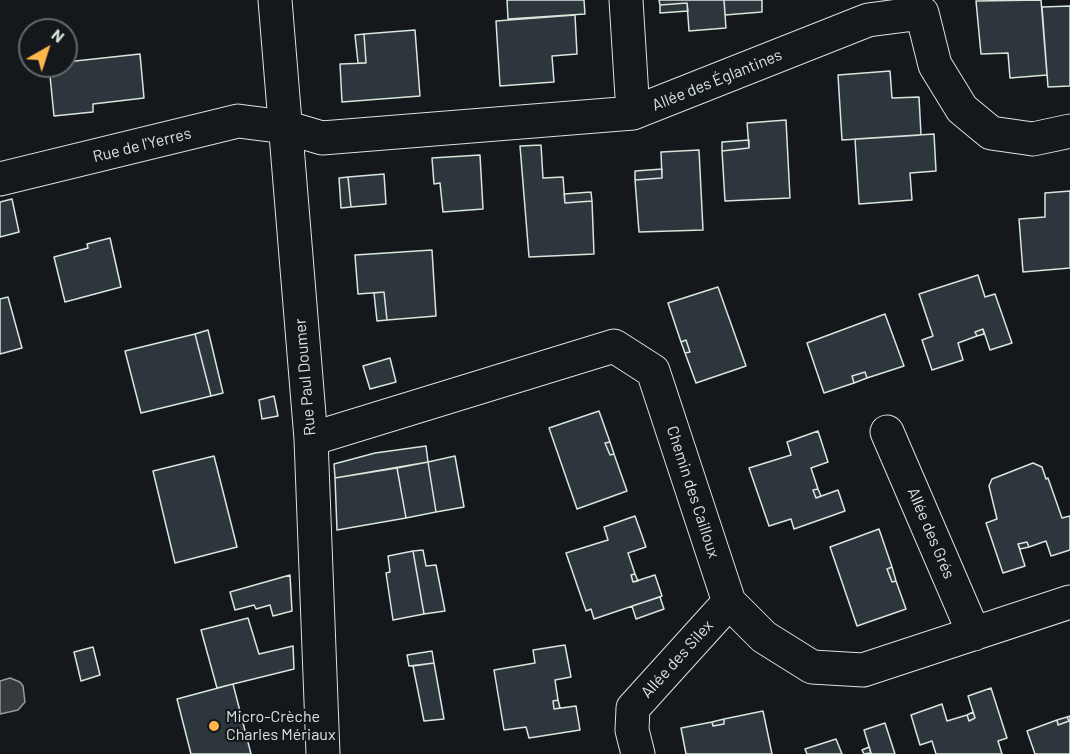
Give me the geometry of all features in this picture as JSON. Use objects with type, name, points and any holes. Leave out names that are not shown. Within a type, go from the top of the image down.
[{"type":"street","name":"Rue Paul Doumer","points":[[274,0],[311,439],[322,754]]},
{"type":"street","points":[[626,0],[633,113]]},
{"type":"street","name":"Allée des Églantines","points":[[285,127],[322,138],[633,113],[868,20],[923,7],[935,65],[962,109],[991,133],[1033,139],[1070,131]]},
{"type":"street","name":"Rue de l'Yerres","points":[[0,179],[238,121],[285,127]]},
{"type":"street","name":"Chemin des Cailloux","points":[[311,439],[614,346],[654,370],[729,602],[764,637],[812,667],[863,670],[1070,602]]},
{"type":"street","name":"Allée des Grés","points":[[887,432],[974,634]]},
{"type":"street","name":"Allée des Silex","points":[[638,754],[632,730],[633,708],[729,602]]},
{"type":"shaded area","points":[[10,678],[20,682],[23,686],[25,702],[18,710],[0,714],[0,681]]},
{"type":"building","points":[[507,0],[584,0],[585,14],[508,19]]},
{"type":"building","points":[[659,0],[724,0],[726,28],[689,31],[687,3],[660,5]]},
{"type":"building","points":[[724,0],[762,0],[762,12],[725,15]]},
{"type":"building","points":[[1041,0],[1047,75],[1010,78],[1008,53],[981,54],[976,1]]},
{"type":"building","points":[[687,3],[688,11],[660,13],[660,5]]},
{"type":"building","points":[[1070,6],[1070,86],[1048,87],[1042,7]]},
{"type":"building","points":[[575,15],[577,54],[552,56],[554,82],[500,86],[496,21]]},
{"type":"building","points":[[415,30],[420,96],[342,102],[340,64],[366,63],[364,34]]},
{"type":"building","points":[[364,34],[366,63],[358,63],[355,35]]},
{"type":"building","points":[[140,54],[144,98],[93,104],[93,112],[54,116],[50,78],[78,78],[78,61]]},
{"type":"building","points":[[890,71],[892,98],[919,97],[921,135],[842,140],[838,75]]},
{"type":"building","points":[[786,120],[790,198],[725,201],[722,151],[749,148],[747,123]]},
{"type":"building","points":[[934,134],[936,171],[910,173],[912,200],[859,204],[855,139]]},
{"type":"building","points":[[749,140],[749,148],[722,151],[722,142]]},
{"type":"building","points":[[541,145],[543,178],[563,177],[565,203],[592,201],[594,254],[529,257],[520,146]]},
{"type":"building","points":[[699,150],[703,230],[639,232],[635,180],[662,178],[661,152]]},
{"type":"building","points":[[480,155],[483,209],[443,212],[440,183],[434,184],[432,158]]},
{"type":"building","points":[[662,169],[662,178],[635,180],[635,171]]},
{"type":"building","points":[[384,174],[386,204],[351,207],[348,177]]},
{"type":"building","points":[[348,177],[351,207],[341,208],[339,178]]},
{"type":"building","points":[[1070,191],[1070,268],[1023,272],[1019,219],[1045,217],[1045,193]]},
{"type":"building","points":[[591,192],[592,201],[565,203],[564,194]]},
{"type":"building","points":[[12,199],[19,232],[0,237],[0,202]]},
{"type":"building","points":[[110,238],[121,287],[65,302],[54,257],[88,248],[87,244]]},
{"type":"building","points":[[432,250],[436,316],[387,320],[384,292],[358,294],[355,255]]},
{"type":"building","points":[[978,275],[985,297],[995,294],[1012,343],[990,350],[983,329],[975,332],[977,336],[958,343],[963,360],[932,370],[922,340],[933,336],[919,294]]},
{"type":"building","points":[[718,287],[746,366],[696,383],[685,353],[690,352],[686,340],[681,342],[668,303]]},
{"type":"building","points":[[384,292],[387,320],[377,321],[374,293]]},
{"type":"building","points":[[8,297],[22,348],[0,354],[0,299]]},
{"type":"building","points":[[885,314],[904,366],[867,378],[865,372],[852,376],[854,383],[824,393],[807,343]]},
{"type":"building","points":[[983,329],[984,334],[977,336],[975,332]]},
{"type":"building","points":[[208,330],[223,393],[211,396],[195,334]]},
{"type":"building","points":[[195,334],[211,396],[141,413],[125,351]]},
{"type":"building","points":[[686,340],[690,352],[685,353],[681,342]]},
{"type":"building","points":[[390,358],[396,382],[370,389],[363,366]]},
{"type":"building","points":[[865,372],[867,378],[854,383],[852,376]]},
{"type":"building","points":[[274,396],[278,416],[262,419],[259,400]]},
{"type":"building","points":[[599,411],[610,442],[605,443],[610,455],[614,454],[627,491],[577,509],[549,428]]},
{"type":"building","points":[[818,431],[828,462],[811,468],[818,489],[813,490],[816,498],[838,490],[845,511],[794,529],[791,519],[769,526],[749,468],[791,455],[787,442]]},
{"type":"building","points":[[610,442],[614,454],[610,455],[605,443]]},
{"type":"building","points":[[426,446],[428,462],[335,478],[334,464],[375,453]]},
{"type":"building","points":[[214,456],[237,547],[175,563],[153,471]]},
{"type":"building","points":[[455,456],[464,507],[436,512],[428,462]]},
{"type":"building","points":[[428,462],[436,512],[406,518],[397,468]]},
{"type":"building","points":[[1033,463],[1042,467],[1046,479],[1048,478],[1062,518],[1070,516],[1070,550],[1051,556],[1046,541],[1029,547],[1027,542],[1018,544],[1025,566],[1003,573],[986,523],[997,519],[989,486],[992,479]]},
{"type":"building","points":[[397,468],[406,518],[337,530],[335,478]]},
{"type":"building","points":[[818,489],[821,496],[816,498],[813,490]]},
{"type":"building","points":[[635,516],[646,547],[628,553],[635,574],[631,575],[633,582],[655,575],[662,596],[594,619],[591,609],[586,611],[566,553],[608,540],[604,527]]},
{"type":"building","points":[[879,529],[892,567],[887,569],[892,582],[896,581],[906,609],[857,626],[830,547]]},
{"type":"building","points":[[1027,542],[1029,547],[1020,549],[1018,544]]},
{"type":"building","points":[[423,550],[426,566],[436,565],[445,611],[424,614],[413,551]]},
{"type":"building","points":[[413,551],[424,614],[393,620],[386,573],[390,572],[388,556]]},
{"type":"building","points":[[892,567],[896,581],[892,582],[887,569]]},
{"type":"building","points":[[635,574],[638,581],[633,582],[631,575]]},
{"type":"building","points":[[290,575],[292,611],[273,616],[270,605],[256,609],[254,605],[235,610],[230,592]]},
{"type":"building","points":[[660,597],[664,609],[636,619],[632,606]]},
{"type":"building","points":[[248,618],[259,654],[293,646],[294,669],[217,688],[201,630]]},
{"type":"building","points":[[565,645],[571,677],[555,680],[558,700],[553,701],[554,709],[576,706],[580,730],[529,738],[526,727],[504,730],[494,670],[535,663],[533,650]]},
{"type":"building","points":[[93,647],[100,675],[81,681],[74,652]]},
{"type":"building","points":[[432,651],[434,663],[409,666],[407,655]]},
{"type":"building","points":[[434,663],[444,719],[424,721],[413,666]]},
{"type":"building","name":"Micro-Crèche Charles Mériaux","points":[[233,684],[251,754],[191,754],[177,699]]},
{"type":"building","points":[[991,688],[1007,738],[998,741],[1002,754],[936,754],[932,741],[920,745],[911,715],[942,704],[947,721],[967,715],[969,721],[975,718],[968,696]]},
{"type":"building","points":[[558,700],[560,708],[554,709],[553,701]]},
{"type":"building","points":[[763,711],[772,754],[686,754],[681,728],[712,722],[713,726],[724,724],[724,719]]},
{"type":"building","points":[[973,712],[975,718],[969,721],[967,715]]},
{"type":"building","points":[[1070,716],[1070,754],[1035,754],[1027,731],[1057,720],[1058,725],[1069,721],[1067,717]]},
{"type":"building","points":[[1067,717],[1069,721],[1058,725],[1057,720]]},
{"type":"building","points":[[724,719],[724,724],[713,726],[712,722]]},
{"type":"building","points":[[885,723],[895,754],[868,754],[871,753],[864,730]]},
{"type":"building","points":[[836,739],[842,754],[807,754],[805,749]]},
{"type":"building","points":[[869,747],[871,753],[864,754],[862,750]]},
{"type":"place","name":"Micro-Crèche Charles Mériaux","points":[[214,726]]}]
